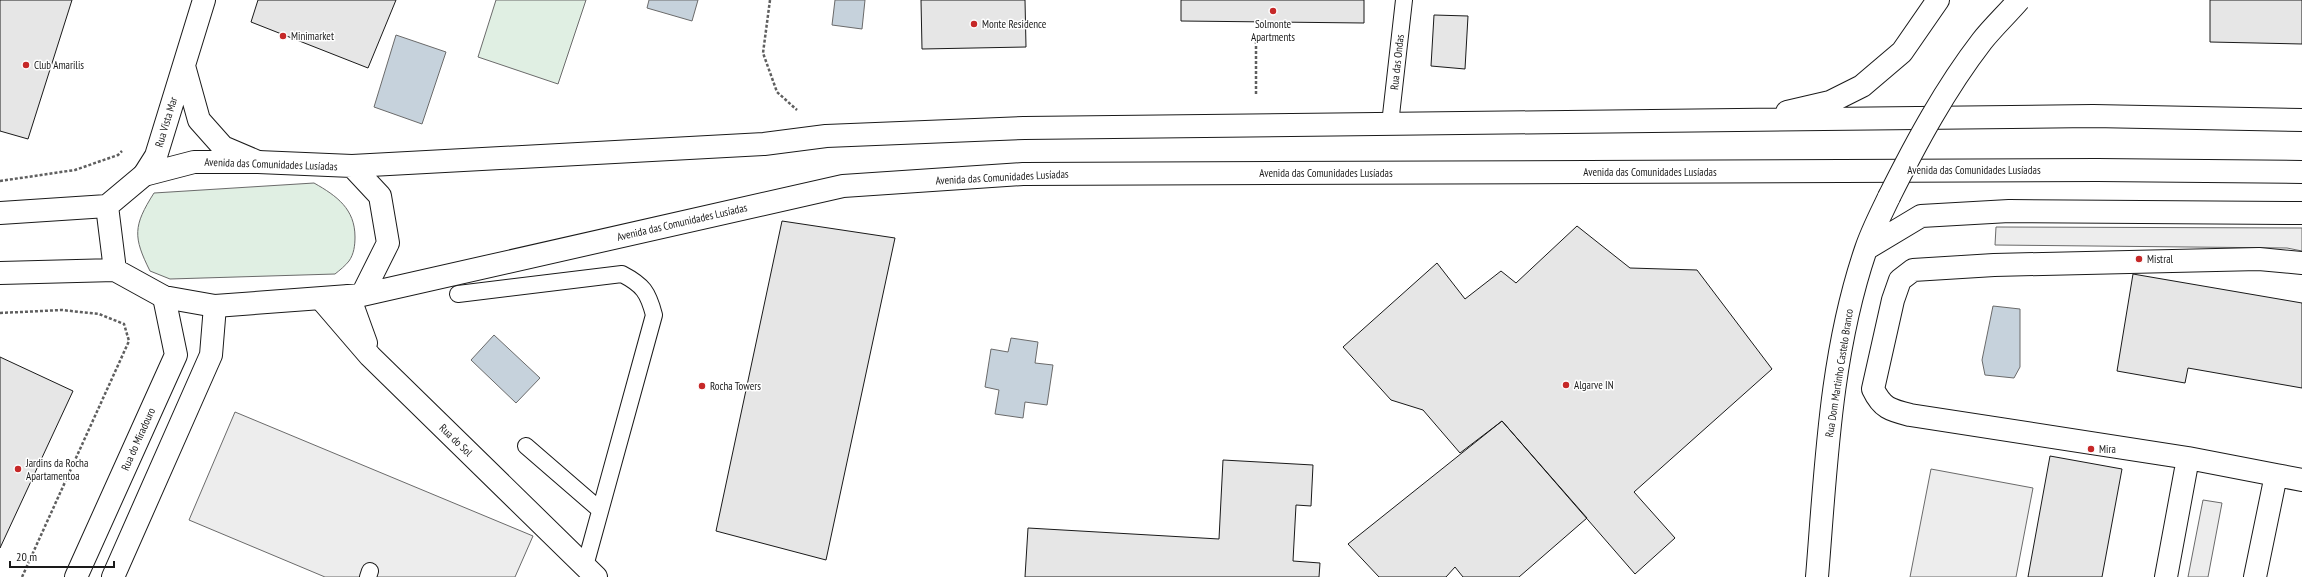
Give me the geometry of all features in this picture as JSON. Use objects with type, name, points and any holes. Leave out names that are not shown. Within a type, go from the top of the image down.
[{"type":"main road","name":"Rua Vista Mar","points":[[144,175],[156,156],[204,0]]},
{"type":"main road","points":[[1748,121],[1830,102],[1862,86],[1902,52],[1938,0]]},
{"type":"main road","name":"Rua Dom Martinho Castelo Branco","points":[[1817,577],[1829,428],[1845,324],[1866,249],[1889,197],[1919,137],[1948,90],[1982,41],[2019,0]]},
{"type":"main road","name":"Rua Vista Mar","points":[[184,66],[199,120],[223,147],[258,162]]},
{"type":"main road","name":"Avenida das Comunidades Lusíadas","points":[[107,206],[144,175],[194,162],[258,162],[352,166],[764,144],[826,136],[1024,128],[2093,116],[2302,120]]},
{"type":"main road","name":"Avenida das Comunidades Lusíadas","points":[[352,166],[380,196],[388,243],[356,296]]},
{"type":"main road","name":"Avenida das Comunidades Lusíadas","points":[[115,270],[164,297],[215,306],[356,296],[843,186],[1024,174],[2089,170],[2302,172]]},
{"type":"main road","points":[[0,213],[107,206],[115,270],[0,273]]},
{"type":"main road","points":[[1866,249],[1921,216],[2009,211],[2302,213]]},
{"type":"main road","points":[[2302,263],[2251,259],[1934,268],[1913,270],[1900,280],[1893,300],[1873,389],[1878,401],[1891,410],[2188,458],[2302,480]]},
{"type":"main road","points":[[356,296],[370,356]]},
{"type":"main road","name":"Rua do Miradouro","points":[[76,577],[176,355],[164,297]]},
{"type":"main road","name":"Rua do Sol","points":[[321,299],[370,356],[590,572]]},
{"type":"main road","points":[[113,577],[211,355],[215,306]]},
{"type":"main road","points":[[2166,577],[2188,458]]},
{"type":"main road","points":[[2255,577],[2276,475]]},
{"type":"lane","name":"Rua das Ondas","points":[[1390,124],[1404,0]]},
{"type":"lane","points":[[458,294],[622,274],[638,283],[649,297],[654,315],[600,510],[590,572]]},
{"type":"lane","points":[[526,446],[600,510]]},
{"type":"path","points":[[1256,36],[1256,99]]},
{"type":"path","points":[[0,181],[75,170],[118,155],[127,146]]},
{"type":"path","points":[[0,313],[62,310],[99,314],[124,324],[130,341],[22,577]]},
{"type":"green space","points":[[496,0],[586,0],[558,84],[478,57]]},
{"type":"green space","points":[[314,183],[337,198],[343,204],[352,219],[354,227],[355,243],[351,258],[335,274],[170,279],[150,271],[144,259],[138,240],[139,223],[147,204],[154,193]]},
{"type":"shaded area","points":[[649,0],[698,0],[692,21],[647,8]]},
{"type":"shaded area","points":[[835,0],[865,0],[862,29],[832,25]]},
{"type":"shaded area","points":[[396,35],[446,52],[422,124],[374,107]]},
{"type":"shaded area","points":[[1996,227],[2302,228],[2302,251],[2287,248],[1995,245]]},
{"type":"shaded area","points":[[1993,306],[2020,309],[2020,367],[2014,378],[1985,375],[1982,360]]},
{"type":"shaded area","points":[[494,335],[540,378],[516,403],[471,360]]},
{"type":"shaded area","points":[[1011,338],[1038,342],[1035,363],[1053,365],[1047,405],[1025,402],[1023,418],[995,414],[999,390],[985,387],[991,349],[1008,352]]},
{"type":"shaded area","points":[[235,412],[533,536],[515,577],[325,577],[189,520]]},
{"type":"shaded area","points":[[1931,469],[2033,488],[2016,577],[1910,577]]},
{"type":"shaded area","points":[[2203,500],[2222,503],[2208,577],[2188,577]]},
{"type":"building","name":"Club Amarilis","points":[[0,0],[72,0],[28,139],[0,131]]},
{"type":"building","points":[[258,0],[396,0],[368,68],[251,22]]},
{"type":"building","name":"Monte Residence","points":[[921,0],[1025,0],[1026,47],[922,49]]},
{"type":"building","name":"Solmonte Apartments","points":[[1181,0],[1364,0],[1364,23],[1181,21]]},
{"type":"building","points":[[2210,0],[2302,0],[2302,44],[2210,42]]},
{"type":"building","points":[[1434,15],[1468,16],[1465,69],[1431,66]]},
{"type":"building","points":[[782,221],[895,238],[826,560],[716,531]]},
{"type":"building","name":"Algarve IN","points":[[1577,226],[1630,268],[1697,270],[1772,369],[1634,492],[1675,538],[1635,574],[1502,421],[1460,453],[1423,410],[1391,400],[1343,347],[1437,263],[1465,299],[1501,271],[1516,283]]},
{"type":"building","points":[[2133,274],[2302,303],[2302,388],[2188,368],[2185,383],[2117,371]]},
{"type":"building","name":"Jardins da Rocha Apartamentoa","points":[[0,357],[73,391],[0,548]]},
{"type":"building","points":[[1502,421],[1587,518],[1519,577],[1463,577],[1455,567],[1446,577],[1379,577],[1348,544]]},
{"type":"building","points":[[2050,456],[2122,469],[2102,577],[2028,577]]},
{"type":"building","points":[[1223,460],[1313,465],[1311,506],[1296,505],[1293,561],[1320,563],[1319,577],[1025,577],[1028,528],[1219,539]]},
{"type":"place","name":"Solmonte Apartments","points":[[1273,11]]},
{"type":"place","name":"Monte Residence","points":[[974,24]]},
{"type":"place","name":"Minimarket","points":[[283,36]]},
{"type":"place","name":"Club Amarilis","points":[[26,65]]},
{"type":"place","name":"Mistral","points":[[2139,259]]},
{"type":"place","name":"Algarve IN","points":[[1566,385]]},
{"type":"place","name":"Rocha Towers","points":[[702,386]]},
{"type":"place","name":"Mira","points":[[2091,449]]},
{"type":"place","name":"Jardins da Rocha Apartamentoa","points":[[18,469]]}]
